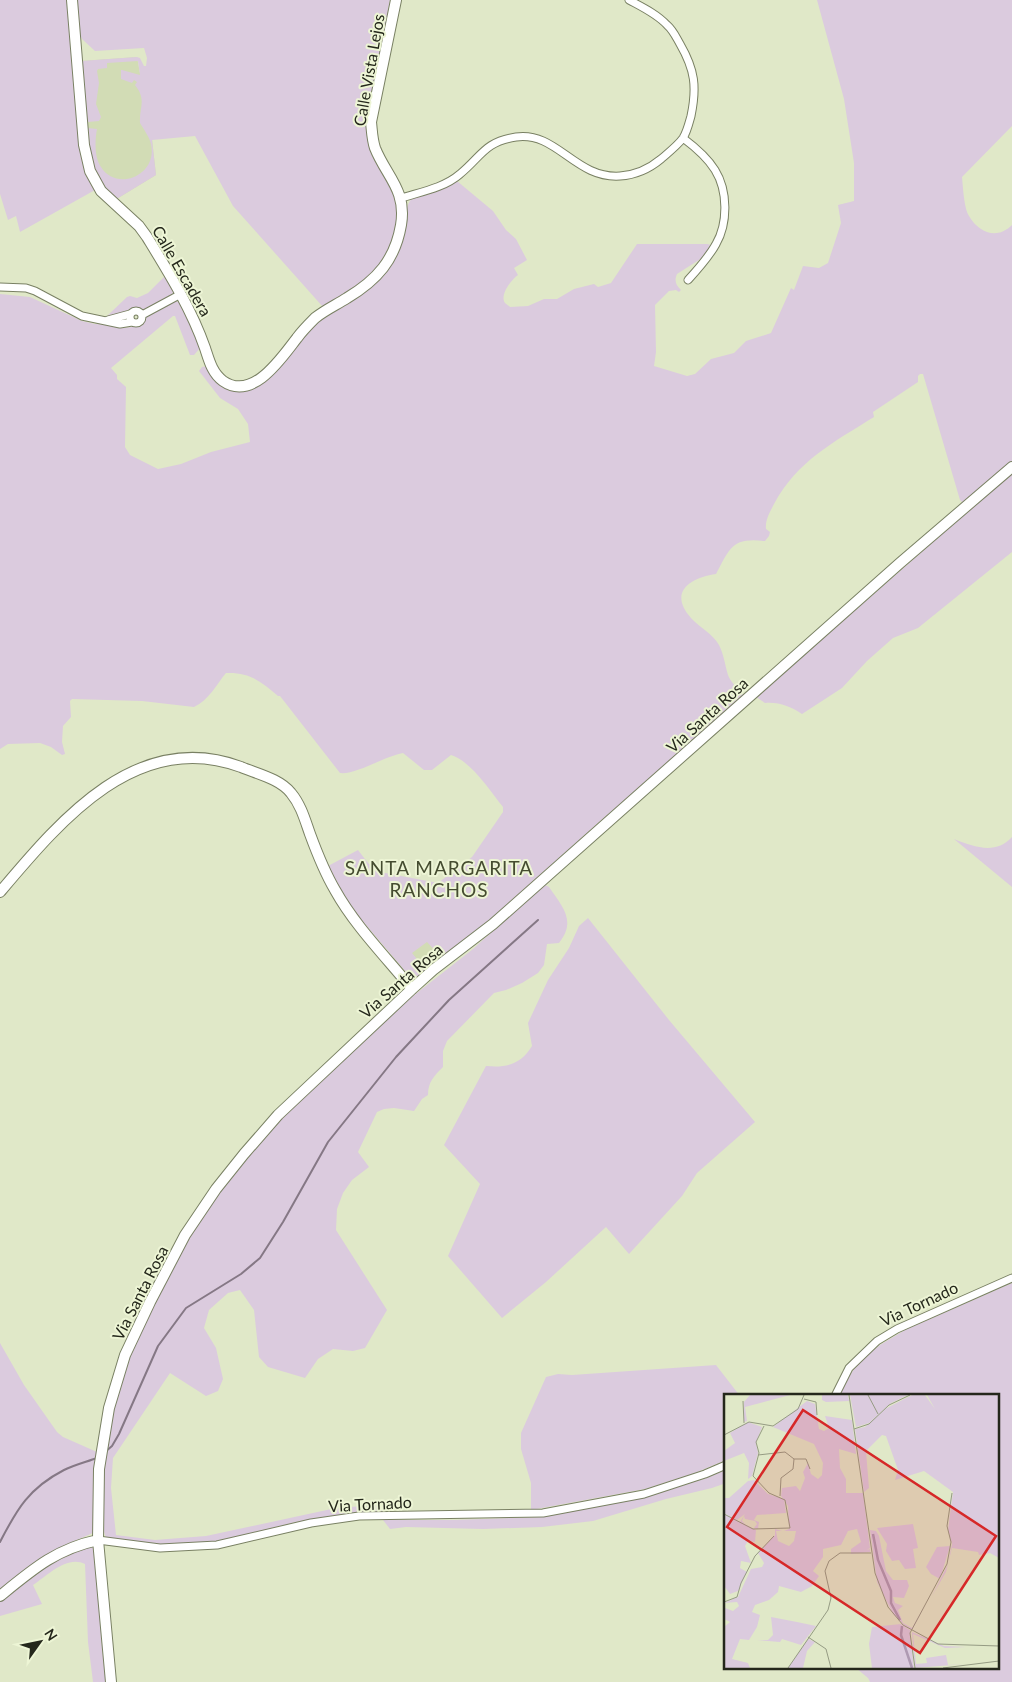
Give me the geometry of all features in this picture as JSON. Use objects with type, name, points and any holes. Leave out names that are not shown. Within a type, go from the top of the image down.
[{"type":"street","name":"Calle Escadera","points":[[72,0],[84,145],[90,171],[101,191],[139,226],[147,237],[196,322],[211,366],[224,381],[233,385]]},
{"type":"street","name":"Calle Vista Lejos","points":[[233,385],[245,386],[266,374],[283,358],[297,337],[317,317],[362,289],[384,269],[396,248],[402,210],[401,198],[376,149],[372,137],[371,122],[396,0]]},
{"type":"street","points":[[401,198],[434,188],[451,180],[491,145],[517,137],[539,139],[552,145],[587,170],[603,175],[619,176],[638,173],[653,165],[683,138],[689,124],[695,87],[693,71],[689,60],[668,25],[629,0]]},
{"type":"street","points":[[683,138],[702,153],[716,171],[723,189],[725,214],[721,233],[716,244],[688,280]]},
{"type":"street","points":[[0,287],[26,288],[41,293],[82,316],[108,320],[131,318],[135,323],[140,322],[142,315],[181,294]]},
{"type":"street","name":"Via Santa Rosa","points":[[111,1682],[98,1540],[99,1469],[109,1408],[125,1355],[150,1302],[185,1235],[216,1189],[278,1115],[412,989],[433,970],[493,924],[878,582],[1012,467]]},
{"type":"street","points":[[0,892],[63,823],[104,788],[123,775],[160,761],[179,758],[218,761],[265,776],[280,784],[291,793],[302,812],[338,897],[412,989]]},
{"type":"street","name":"Via Tornado","points":[[836,1394],[849,1368],[877,1341],[897,1329],[1012,1278]]},
{"type":"street","name":"Via Tornado","points":[[0,1596],[39,1565],[57,1554],[77,1544],[98,1540],[160,1548],[211,1545],[310,1523],[359,1516],[543,1513],[644,1494],[724,1466]]},
{"type":"shaded area","points":[[0,0],[68,0],[79,142],[84,166],[95,190],[20,232],[16,216],[8,220],[0,194]]},
{"type":"shaded area","points":[[77,0],[390,0],[367,121],[397,199],[397,223],[391,250],[377,271],[365,281],[323,307],[233,206],[195,136],[152,140],[156,175],[115,200],[101,183],[94,168],[86,130],[88,128],[97,129],[97,158],[101,167],[108,175],[125,179],[134,177],[148,165],[151,155],[151,144],[140,123],[142,99],[135,85],[137,82],[134,80],[132,83],[121,79],[121,70],[140,75],[138,61],[107,63],[107,68],[98,69],[99,83],[96,104],[101,117],[99,121],[88,122],[85,119],[81,61],[137,57],[146,66],[147,58],[144,48],[95,51],[82,39],[78,31]]},
{"type":"shaded area","points":[[817,0],[1012,0],[1012,126],[962,177],[967,212],[978,227],[994,233],[1006,230],[1012,225],[1012,461],[963,503],[960,500],[923,374],[920,374],[918,382],[873,412],[874,417],[831,444],[805,464],[783,489],[769,513],[766,529],[770,532],[765,541],[745,541],[733,546],[716,574],[691,583],[682,594],[684,609],[694,622],[719,645],[729,678],[745,696],[598,823],[483,926],[441,957],[427,942],[412,953],[424,968],[430,963],[434,964],[415,977],[406,972],[359,917],[344,896],[328,866],[358,850],[368,863],[380,872],[438,883],[472,857],[503,812],[503,807],[480,777],[458,758],[451,755],[432,770],[424,770],[403,753],[354,771],[340,773],[280,696],[254,678],[234,673],[226,673],[208,696],[194,707],[142,701],[72,699],[70,701],[71,717],[63,726],[62,742],[65,754],[62,755],[51,747],[40,743],[8,744],[0,749],[0,294],[30,297],[82,321],[123,328],[140,326],[146,317],[173,302],[181,303],[201,347],[194,355],[190,355],[175,316],[173,316],[111,368],[117,375],[117,379],[126,387],[125,447],[130,455],[158,469],[181,464],[211,452],[250,442],[248,424],[238,409],[220,398],[199,371],[202,367],[207,366],[212,373],[248,389],[308,330],[337,308],[365,292],[383,276],[394,261],[399,249],[403,237],[406,210],[412,198],[457,181],[493,211],[506,230],[516,239],[527,260],[514,268],[518,275],[510,283],[504,294],[504,302],[510,307],[528,306],[544,299],[557,299],[574,289],[594,284],[598,287],[611,283],[637,244],[711,245],[702,258],[677,274],[676,283],[681,290],[679,292],[676,290],[669,291],[655,305],[656,352],[654,366],[687,376],[695,374],[711,359],[734,353],[746,341],[771,333],[791,288],[794,290],[803,266],[819,268],[828,263],[841,223],[838,205],[854,201],[854,163],[844,99]]},
{"type":"shaded area","points":[[137,57],[152,139],[156,175],[115,200],[88,143],[81,61]]},
{"type":"shaded area","points":[[166,275],[174,291],[171,296],[145,311],[131,309],[106,317],[127,297],[137,298],[148,293]]},
{"type":"shaded area","points":[[1012,473],[1012,552],[918,628],[893,638],[867,661],[842,688],[802,714],[784,705],[765,703],[756,697]]},
{"type":"shaded area","points":[[1012,837],[1012,887],[954,839],[977,847],[992,848],[1006,843]]},
{"type":"shaded area","points":[[545,885],[549,887],[563,907],[566,914],[567,928],[559,943],[547,944],[544,965],[538,973],[522,983],[494,993],[447,1041],[443,1051],[443,1067],[432,1080],[428,1095],[422,1099],[414,1111],[394,1108],[377,1112],[358,1152],[369,1167],[352,1180],[343,1193],[337,1209],[336,1230],[387,1310],[365,1348],[353,1351],[333,1349],[318,1359],[305,1378],[268,1367],[259,1357],[254,1310],[240,1290],[228,1293],[209,1310],[204,1328],[216,1348],[223,1379],[218,1391],[206,1396],[170,1373],[113,1458],[111,1488],[116,1535],[155,1540],[206,1536],[336,1508],[378,1505],[394,1512],[371,1512],[296,1522],[218,1542],[163,1545],[106,1538],[104,1532],[103,1476],[106,1447],[114,1403],[126,1363],[141,1327],[183,1246],[206,1211],[263,1136],[357,1046],[413,996],[473,949]]},
{"type":"shaded area","points":[[588,918],[669,1020],[755,1122],[697,1173],[682,1196],[629,1254],[606,1227],[546,1282],[502,1318],[448,1256],[480,1184],[444,1145],[486,1066],[513,1064],[523,1057],[532,1046],[528,1023],[548,980],[569,948],[579,926]]},
{"type":"shaded area","points":[[424,942],[428,942],[441,957],[424,968],[411,953]]},
{"type":"shaded area","points":[[1012,1283],[1012,1682],[870,1682],[858,1670],[1000,1670],[1000,1394],[841,1394],[845,1382],[860,1361],[880,1345],[905,1330]]},
{"type":"shaded area","points":[[0,1343],[24,1385],[57,1432],[63,1437],[97,1452],[96,1527],[93,1533],[65,1545],[40,1559],[0,1591]]},
{"type":"shaded area","points":[[716,1365],[738,1394],[724,1394],[724,1461],[695,1473],[645,1489],[531,1510],[531,1483],[521,1449],[521,1433],[546,1377],[558,1374],[572,1375]]},
{"type":"shaded area","points":[[724,1471],[724,1484],[593,1521],[542,1527],[483,1529],[406,1527],[390,1529],[383,1520],[539,1517],[649,1496]]},
{"type":"shaded area","points":[[94,1546],[97,1549],[102,1648],[106,1682],[93,1682],[88,1642],[85,1564],[71,1562],[65,1564],[33,1585],[42,1604],[0,1616],[0,1601],[47,1564],[68,1552]]},
{"type":"waterway","points":[[105,1452],[112,1446],[119,1434],[158,1346],[186,1308],[241,1274],[260,1258],[283,1222],[328,1142],[396,1057],[449,1000],[538,920]]},
{"type":"waterway","points":[[0,1542],[18,1509],[42,1484],[64,1470],[97,1458]]},
{"type":"district","name":"SANTA MARGARITA RANCHOS","points":[[439,879]]}]
